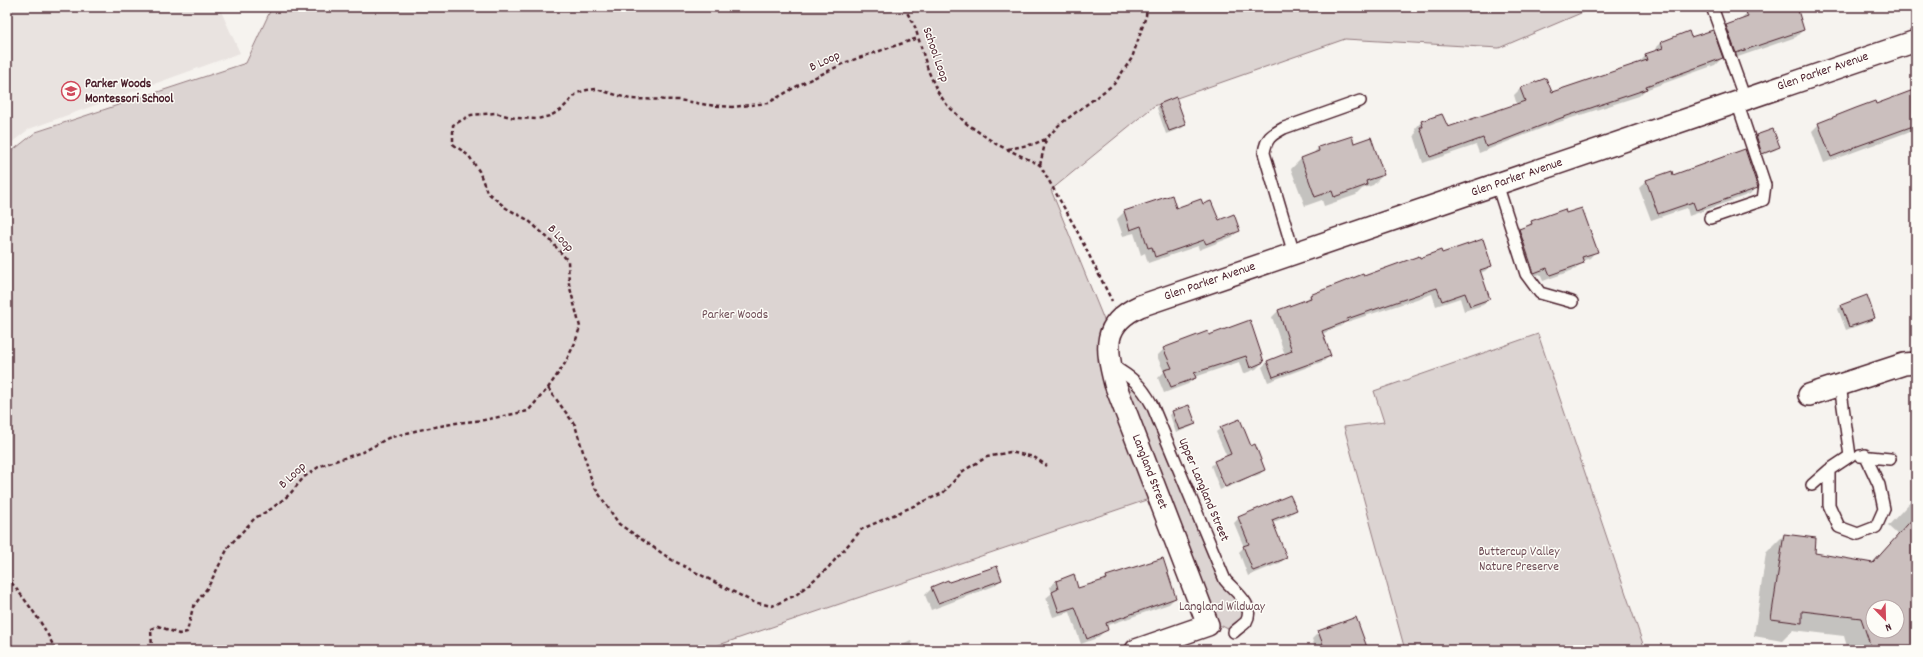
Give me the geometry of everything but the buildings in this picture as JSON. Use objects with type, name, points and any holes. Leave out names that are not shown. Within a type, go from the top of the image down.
[{"type":"street","name":"Glen Parker Avenue","points":[[1117,312],[1140,306],[1294,254],[1916,41]]},
{"type":"street","name":"Langland Street","points":[[1117,312],[1109,340],[1110,365],[1115,384],[1208,626],[1136,650]]},
{"type":"street","points":[[1809,395],[1904,364],[1916,363]]},
{"type":"lane","points":[[1710,218],[1763,200],[1765,185],[1712,7]]},
{"type":"lane","points":[[1294,254],[1264,153],[1266,142],[1274,134],[1284,128],[1360,101]]},
{"type":"lane","points":[[1497,184],[1526,274],[1540,293],[1572,302]]},
{"type":"lane","name":"Upper Langland Street","points":[[1110,365],[1130,377],[1143,389],[1152,405],[1225,580],[1232,589],[1242,597],[1248,607],[1246,621],[1234,632]]},
{"type":"lane","points":[[1840,385],[1850,456]]},
{"type":"lane","points":[[1829,470],[1829,504],[1839,527],[1858,534],[1876,528],[1884,509],[1880,485],[1865,455]]},
{"type":"lane","points":[[1812,486],[1829,470],[1850,456],[1865,455],[1890,459]]},
{"type":"path","name":"School Loop","points":[[904,7],[918,38],[928,70],[937,91],[947,105],[967,124],[1008,150],[1040,165]]},
{"type":"path","points":[[1008,150],[1034,144],[1046,139],[1059,125],[1114,84],[1132,58],[1146,16],[1147,7]]},
{"type":"path","name":"B Loop","points":[[152,650],[151,629],[158,626],[179,634],[187,632],[193,606],[208,587],[229,546],[255,518],[271,509],[290,494],[304,477],[320,466],[365,452],[388,438],[419,430],[456,423],[484,420],[528,410],[548,388],[572,348],[580,327],[569,284],[568,261],[550,240],[528,220],[506,208],[487,192],[479,171],[470,156],[454,144],[454,125],[471,115],[495,113],[515,118],[537,118],[550,116],[555,114],[577,93],[586,90],[596,90],[630,99],[679,100],[732,107],[768,103],[799,85],[846,62],[918,38]]},
{"type":"path","points":[[1046,139],[1040,165],[1075,227],[1117,312]]},
{"type":"path","points":[[548,388],[575,425],[593,485],[620,524],[672,560],[753,602],[772,606],[796,595],[827,569],[862,529],[943,493],[963,471],[987,457],[1010,452],[1034,457],[1047,466]]},
{"type":"path","points":[[7,578],[28,604],[50,638],[55,650]]},
{"type":"shaded area","name":"Parker Woods Montessori School","points":[[7,7],[219,7],[240,53],[29,129],[7,146]]},
{"type":"green space","name":"Parker Woods","points":[[272,7],[1595,7],[1499,48],[1345,39],[1154,106],[1051,190],[1126,374],[1143,389],[1225,580],[1248,607],[1234,632],[1222,626],[1208,625],[1158,496],[704,650],[7,650],[7,155],[36,132],[246,63]]},
{"type":"green space","name":"Buttercup Valley Nature Preserve","points":[[1538,334],[1645,650],[1405,650],[1344,427],[1384,422],[1374,391]]},
{"type":"place","name":"Parker Woods Montessori School","points":[[71,91]]},
{"type":"park label","name":"Langland Wildway","points":[[1222,607]]}]
